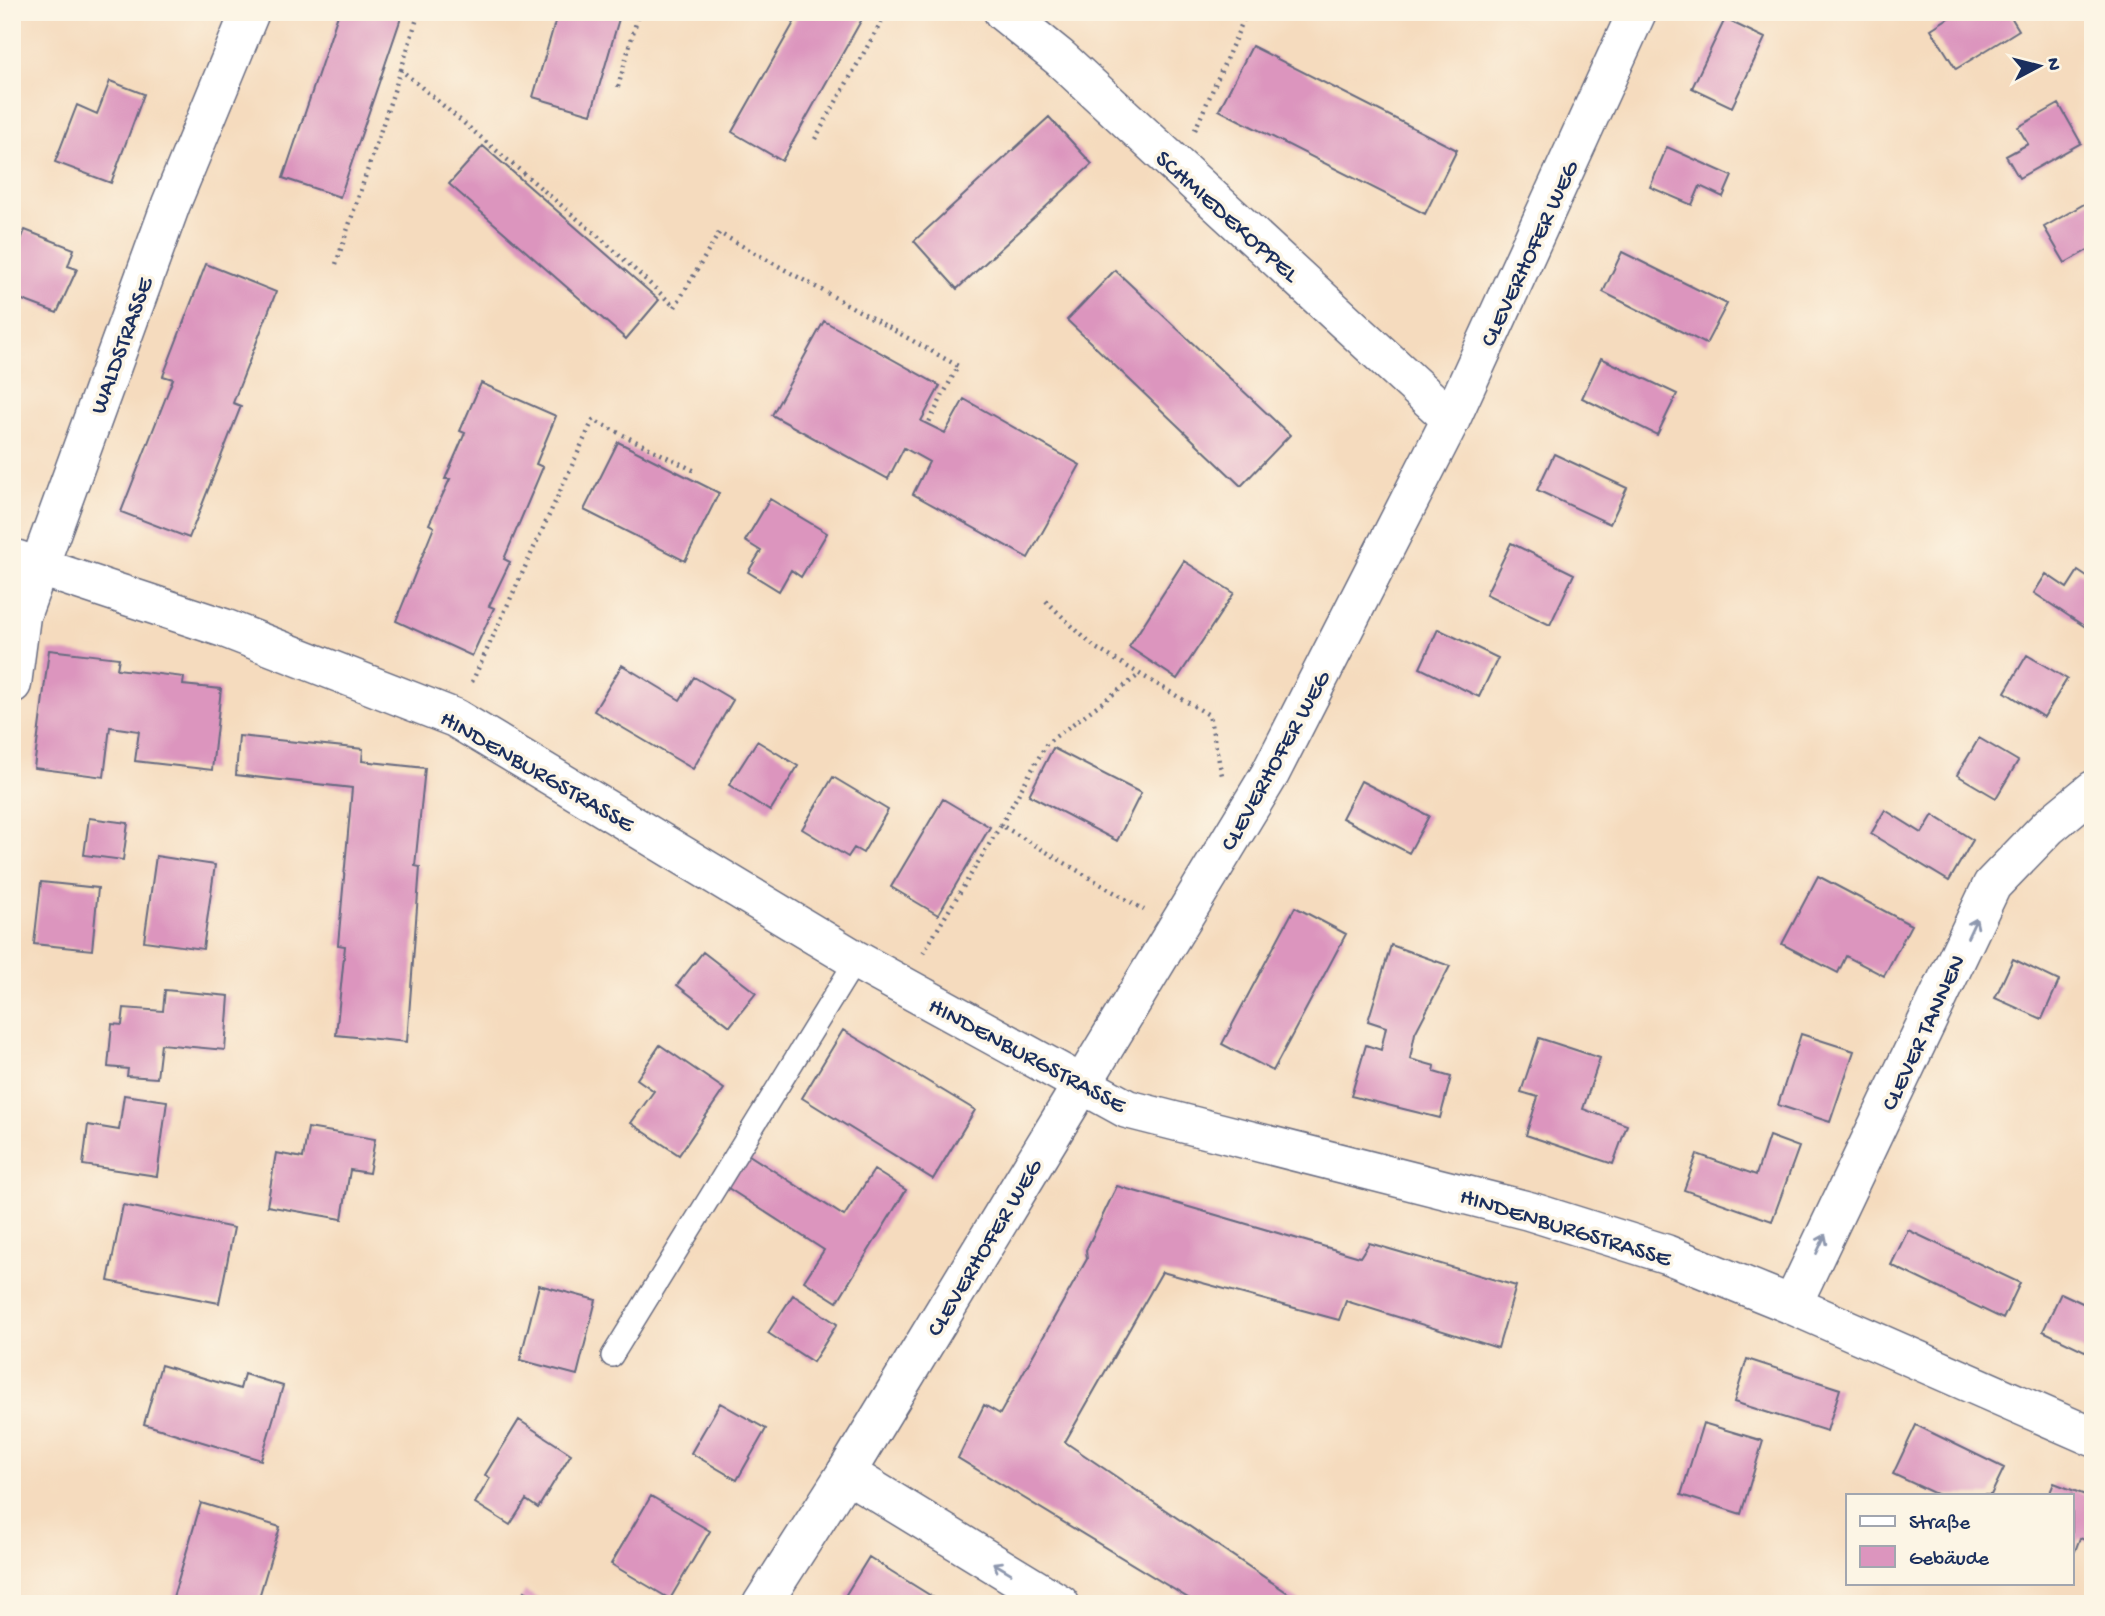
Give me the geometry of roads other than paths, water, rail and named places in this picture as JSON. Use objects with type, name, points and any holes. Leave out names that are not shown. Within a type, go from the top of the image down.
[{"type":"street","name":"WALDSTRASSE","points":[[12,684],[26,562],[250,12]]},
{"type":"street","name":"SCHMIEDEKOPPEL","points":[[1003,12],[1060,58],[1451,419]]},
{"type":"street","name":"CLEVERHOFER WEG","points":[[762,1604],[846,1473],[1270,774],[1451,419],[1637,12]]},
{"type":"street","name":"HINDENBURGSTRASSE","points":[[26,562],[224,628],[455,718],[856,960],[1127,1109],[1529,1211],[1666,1254],[1792,1305],[2093,1437]]},
{"type":"street","name":"CLEVER TANNEN","points":[[1792,1305],[1992,886],[2048,827],[2093,790]]},
{"type":"street","points":[[846,1473],[1060,1604]]},
{"type":"lane","points":[[612,1356],[856,960]]}]
